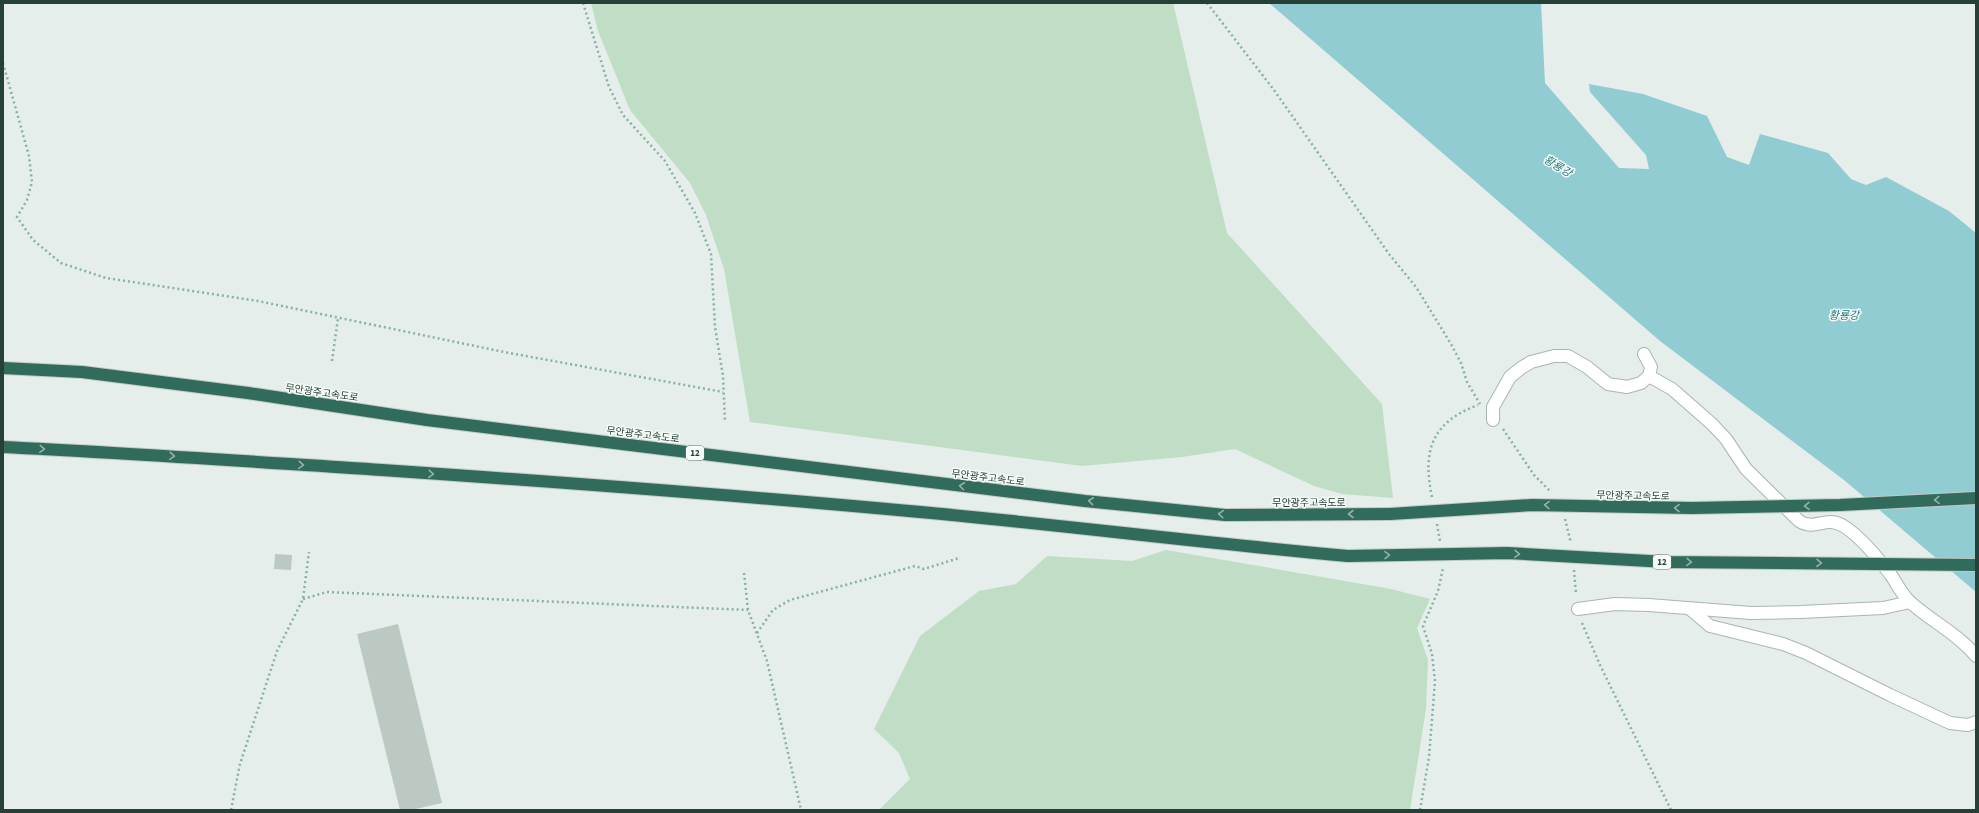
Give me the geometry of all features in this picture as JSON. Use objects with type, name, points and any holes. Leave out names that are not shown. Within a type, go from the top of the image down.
[{"type":"highway","name":"무안광주고속도로","points":[[3,368],[82,372],[248,393],[427,420],[1085,501],[1225,515],[1390,514],[1532,505],[1700,508],[1840,505],[1976,498]]},
{"type":"highway","name":"12","points":[[3,447],[114,452],[720,495],[911,511],[1225,545],[1348,556],[1506,553],[1667,562],[1976,565]]},
{"type":"lane","points":[[1493,420],[1493,407],[1510,377],[1531,362],[1554,356],[1568,356],[1587,367],[1608,384],[1627,387],[1641,383],[1649,376],[1651,367],[1644,354]]},
{"type":"lane","points":[[1649,376],[1672,389],[1712,424],[1726,439],[1746,470],[1799,521],[1805,525],[1818,525],[1827,521],[1834,522],[1852,532],[1876,557],[1910,602],[1939,623],[1976,656]]},
{"type":"lane","points":[[1578,609],[1614,604],[1649,605],[1751,613],[1801,612],[1883,608],[1910,602]]},
{"type":"lane","points":[[1690,609],[1710,626],[1783,644],[1806,653],[1896,699],[1950,723],[1968,725],[1976,722]]},
{"type":"path","points":[[583,3],[609,87],[623,115],[665,161],[695,213],[712,254],[715,327],[725,422]]},
{"type":"path","points":[[1207,3],[1274,90],[1389,254],[1416,287],[1451,344],[1461,363],[1467,382],[1480,405],[1506,432],[1534,475],[1554,496]]},
{"type":"path","points":[[3,63],[28,156],[32,182],[27,200],[17,217],[33,240],[61,263],[106,278],[258,302],[512,354],[723,392]]},
{"type":"path","points":[[332,360],[338,318]]},
{"type":"path","points":[[1433,504],[1430,490],[1429,462],[1435,435],[1453,416],[1480,405]]},
{"type":"path","points":[[1563,514],[1570,532],[1572,547]]},
{"type":"path","points":[[1436,519],[1440,545]]},
{"type":"path","points":[[231,810],[240,764],[277,651],[303,599],[309,552]]},
{"type":"path","points":[[756,633],[773,610],[790,600],[915,566],[924,569],[959,558]]},
{"type":"path","points":[[1573,562],[1578,609],[1582,625],[1671,810]]},
{"type":"path","points":[[1420,810],[1429,757],[1435,681],[1432,654],[1423,626],[1438,591],[1443,571],[1442,565]]},
{"type":"path","points":[[744,573],[748,610],[767,662],[801,810]]},
{"type":"path","points":[[303,599],[327,592],[748,610]]},
{"type":"green space","points":[[591,3],[1173,3],[1227,233],[1382,404],[1393,498],[1342,494],[1314,486],[1235,449],[1182,457],[1082,466],[750,422],[724,269],[706,215],[690,183],[630,110],[598,31]]},
{"type":"green space","points":[[1166,550],[1391,589],[1430,599],[1417,628],[1428,660],[1426,709],[1410,810],[879,810],[910,779],[899,753],[874,729],[920,636],[979,591],[1016,584],[1047,556],[1132,561]]},
{"type":"water","name":"황룡강","points":[[1269,3],[1541,3],[1545,83],[1619,168],[1649,169],[1646,155],[1590,92],[1589,84],[1643,94],[1707,116],[1727,157],[1749,165],[1760,134],[1828,153],[1851,179],[1866,185],[1886,177],[1949,211],[1976,233],[1976,592],[1844,480],[1660,341]]},
{"type":"building","points":[[275,554],[292,555],[291,570],[274,569]]},
{"type":"building","points":[[398,624],[442,803],[411,810],[400,810],[357,634]]}]
